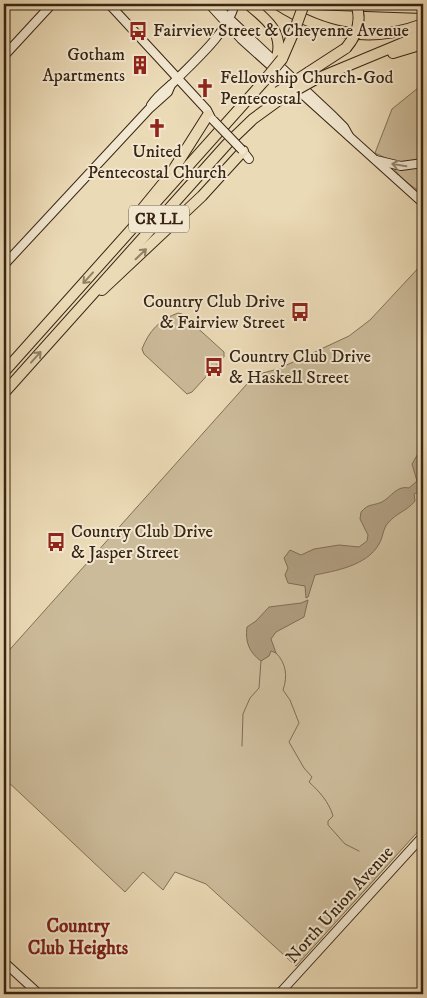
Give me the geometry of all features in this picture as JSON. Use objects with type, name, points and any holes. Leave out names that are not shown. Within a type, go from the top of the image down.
[{"type":"highway","points":[[277,4],[318,26],[352,35],[391,33],[423,24]]},
{"type":"highway","name":"CR LL","points":[[4,372],[264,81],[287,51],[304,4]]},
{"type":"highway","points":[[309,4],[423,8]]},
{"type":"highway","points":[[312,76],[346,48],[353,38],[358,26],[356,4]]},
{"type":"highway","points":[[250,5],[273,26],[279,44],[275,64],[264,81]]},
{"type":"highway","points":[[354,63],[423,32]]},
{"type":"highway","points":[[312,76],[423,44]]},
{"type":"highway","name":"CR LL","points":[[4,393],[254,111],[312,76]]},
{"type":"highway","points":[[100,265],[170,175],[210,117]]},
{"type":"highway","points":[[92,294],[106,288],[245,153]]},
{"type":"street","points":[[4,56],[52,4]]},
{"type":"street","points":[[109,4],[148,47],[174,82],[206,110],[210,117],[245,153]]},
{"type":"street","points":[[210,4],[342,132],[349,136],[423,203]]},
{"type":"street","points":[[214,4],[227,21]]},
{"type":"street","points":[[4,265],[149,108],[156,96],[174,82],[227,21],[235,4]]},
{"type":"street","points":[[375,160],[401,166],[423,163]]},
{"type":"street","name":"North Union Avenue","points":[[279,994],[423,836]]},
{"type":"street","points":[[4,962],[39,994]]},
{"type":"shaded area","points":[[423,81],[423,194],[395,171],[390,160],[375,153],[392,109],[418,88]]},
{"type":"shaded area","points":[[423,263],[423,826],[296,966],[206,884],[175,872],[163,890],[143,872],[125,892],[4,778],[4,656],[255,375],[278,369],[349,336],[370,320]]},
{"type":"shaded area","points":[[178,313],[182,314],[224,352],[224,357],[192,392],[187,394],[144,354],[142,349],[148,337],[160,323]]},
{"type":"shaded area","points":[[423,445],[423,490],[414,494],[415,501],[388,523],[374,551],[367,558],[350,566],[315,575],[306,598],[305,586],[288,583],[285,575],[288,568],[284,558],[290,550],[301,555],[314,549],[339,545],[359,547],[367,541],[368,535],[360,519],[361,512],[369,506],[382,502],[401,488],[409,488],[417,481],[412,464]]},
{"type":"shaded area","points":[[308,600],[304,617],[276,632],[271,639],[276,653],[271,651],[269,656],[261,661],[253,654],[247,637],[247,627],[256,621],[269,607],[301,603]]},
{"type":"waterway","points":[[276,653],[282,661],[285,670],[283,690],[290,700],[299,723],[289,742],[304,768],[312,777],[309,782],[329,806],[333,816],[328,821],[328,825],[345,844],[359,851]]},
{"type":"waterway","points":[[242,746],[243,714],[250,698],[259,688],[261,661]]},
{"type":"waterway","points":[[379,863],[384,866]]},
{"type":"place","name":"Fairview Street & Cheyenne Avenue","points":[[138,31]]},
{"type":"place","name":"Gotham Apartments","points":[[140,65]]},
{"type":"place","name":"Fellowship Church-God Pentecostal","points":[[205,88]]},
{"type":"place","name":"United Pentecostal Church","points":[[157,128]]},
{"type":"place","name":"Country Club Drive & Fairview Street","points":[[300,312]]},
{"type":"place","name":"Country Club Drive & Haskell Street","points":[[214,367]]},
{"type":"place","name":"Country Club Drive & Jasper Street","points":[[56,542]]},
{"type":"district","name":"Country Club Heights","points":[[78,937]]}]
